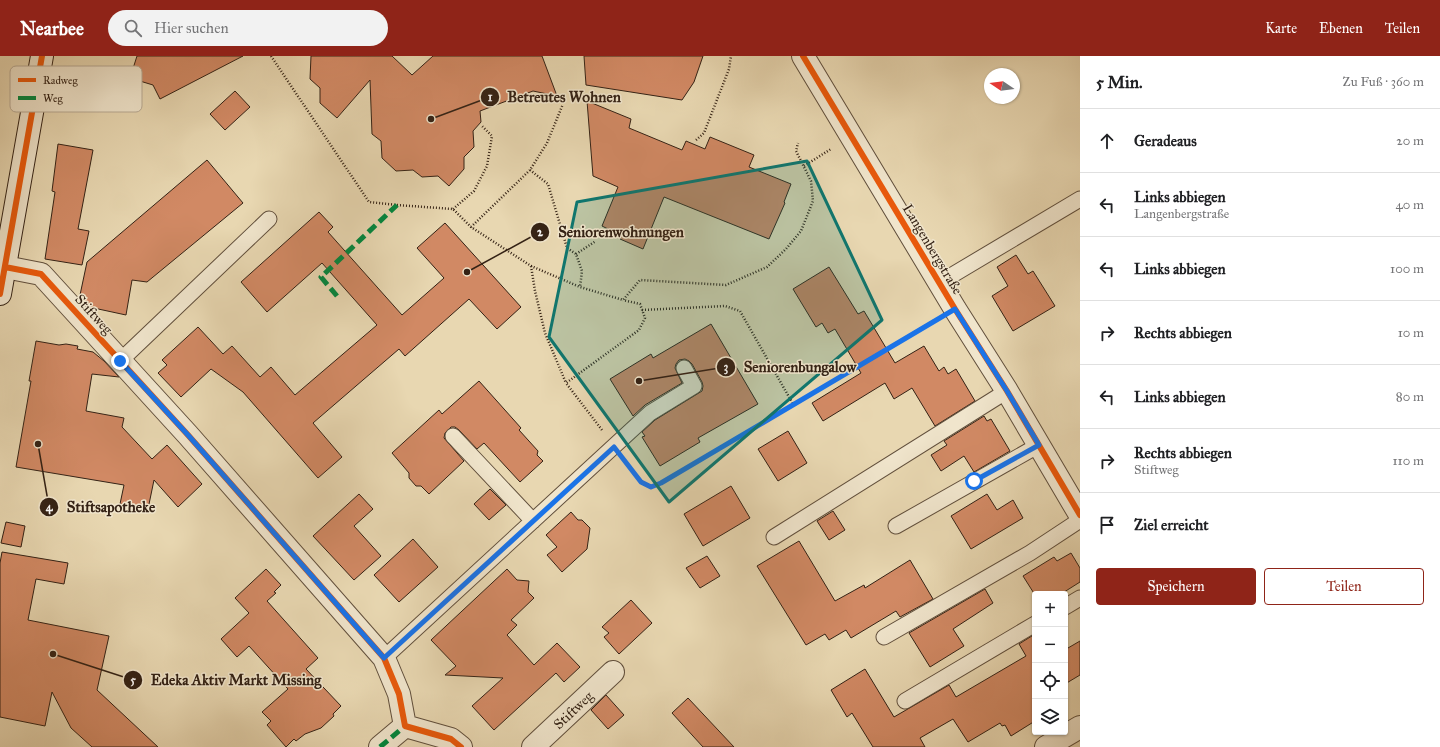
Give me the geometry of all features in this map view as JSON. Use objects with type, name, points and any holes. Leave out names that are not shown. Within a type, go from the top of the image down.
[{"type":"street","points":[[40,66],[42,56]]},
{"type":"street","name":"Langenbergstraße","points":[[803,56],[939,283],[1007,391],[1080,515]]},
{"type":"street","points":[[0,294],[32,112]]},
{"type":"street","name":"Stiftweg","points":[[5,267],[41,274],[188,435],[384,658],[399,694],[405,726]]},
{"type":"street","name":"Stiftweg","points":[[533,747],[613,672]]},
{"type":"street","points":[[380,747],[405,726],[451,739],[462,747]]},
{"type":"street","points":[[1046,747],[1080,727]]},
{"type":"lane","points":[[939,283],[1080,198]]},
{"type":"lane","points":[[120,361],[269,219]]},
{"type":"lane","points":[[384,658],[650,413],[694,386],[684,368]]},
{"type":"lane","points":[[774,537],[1007,391]]},
{"type":"lane","points":[[453,436],[533,521]]},
{"type":"lane","points":[[896,526],[1039,445]]},
{"type":"lane","points":[[884,637],[1030,553],[1080,520]]},
{"type":"lane","points":[[1068,605],[1080,598]]},
{"type":"lane","points":[[905,701],[1032,626]]},
{"type":"path","points":[[271,56],[369,202],[453,209],[471,227],[531,266],[580,287],[640,304],[645,318],[639,330],[566,384]]},
{"type":"path","points":[[696,140],[704,133],[729,69],[731,56]]},
{"type":"path","points":[[471,227],[530,170],[547,144],[563,104]]},
{"type":"path","points":[[453,209],[474,191],[487,166],[492,136],[482,126]]},
{"type":"path","points":[[804,166],[851,136]]},
{"type":"path","points":[[623,300],[640,280],[726,285],[767,267],[786,249],[801,231],[813,201],[811,181],[796,151],[798,144]]},
{"type":"path","points":[[530,170],[548,184],[567,248],[576,254],[582,271],[580,287]]},
{"type":"path","points":[[576,254],[596,241]]},
{"type":"path","points":[[531,266],[535,291],[546,333],[566,384],[641,482],[651,487],[661,483],[955,309]]},
{"type":"path","points":[[642,310],[725,306],[740,311],[793,404]]},
{"type":"highlighted area","points":[[807,161],[882,320],[669,502],[549,337],[577,202]]},
{"type":"building","points":[[137,56],[243,56],[160,99],[153,85],[142,82],[142,66],[134,66]]},
{"type":"building","points":[[311,56],[392,56],[412,75],[433,56],[542,56],[557,96],[533,91],[480,111],[481,122],[473,131],[474,147],[464,157],[464,169],[449,186],[438,176],[422,177],[413,170],[396,171],[382,158],[381,141],[372,134],[370,80],[337,118],[320,103],[320,88],[310,79]]},
{"type":"building","points":[[584,56],[703,56],[694,82],[682,100],[586,85]]},
{"type":"building","points":[[235,91],[250,107],[225,130],[210,114]]},
{"type":"building","points":[[587,101],[631,119],[629,128],[682,150],[686,141],[705,149],[710,137],[754,155],[749,167],[791,184],[784,202],[785,203],[769,239],[664,197],[643,249],[620,239],[621,237],[608,231],[608,229],[602,226],[618,187],[593,176]]},
{"type":"building","points":[[58,144],[93,150],[78,229],[89,231],[82,265],[45,259],[55,192],[52,191]]},
{"type":"building","points":[[207,160],[243,203],[147,282],[132,280],[126,315],[89,307],[80,295],[87,262]]},
{"type":"building","points":[[319,212],[333,227],[328,232],[402,315],[444,278],[417,248],[445,223],[521,307],[497,329],[469,299],[405,356],[399,349],[313,423],[342,457],[318,478],[243,392],[211,369],[181,397],[158,373],[167,365],[162,360],[198,327],[223,354],[232,346],[260,377],[271,367],[295,395],[377,325],[322,263],[267,312],[241,282]]},
{"type":"building","points":[[1016,255],[1028,274],[1033,271],[1055,306],[1013,331],[992,296],[1008,286],[997,267]]},
{"type":"building","points":[[829,267],[858,314],[864,311],[895,363],[924,346],[939,371],[944,367],[948,374],[956,369],[975,401],[935,426],[912,388],[894,399],[885,383],[823,421],[812,403],[861,373],[835,329],[828,333],[822,323],[816,327],[793,289]]},
{"type":"building","points":[[711,324],[758,404],[698,438],[700,442],[660,466],[642,437],[645,436],[642,432],[655,420],[702,391],[702,382],[692,364],[685,359],[679,360],[675,368],[682,383],[645,405],[633,416],[610,379],[651,354],[653,358]]},
{"type":"building","points":[[36,341],[59,345],[66,344],[78,346],[77,349],[93,352],[104,361],[119,377],[92,374],[86,411],[124,418],[122,427],[152,459],[167,445],[202,484],[178,507],[154,480],[148,509],[120,504],[124,485],[16,467],[31,381],[29,381]]},
{"type":"building","points":[[479,381],[521,428],[519,430],[538,451],[537,455],[543,461],[520,482],[484,443],[477,449],[459,430],[455,427],[451,427],[445,433],[444,438],[464,461],[429,494],[421,486],[416,486],[409,478],[409,473],[392,453],[439,410],[442,414]]},
{"type":"building","points":[[984,416],[987,421],[991,419],[1010,451],[974,472],[964,456],[941,471],[931,455],[947,445],[944,441]]},
{"type":"building","points":[[788,431],[807,463],[778,481],[758,449]]},
{"type":"building","points":[[731,486],[750,518],[703,546],[684,514]]},
{"type":"building","points":[[490,489],[506,505],[489,520],[474,504]]},
{"type":"building","points":[[359,494],[373,509],[354,526],[381,556],[354,580],[313,536]]},
{"type":"building","points":[[987,494],[997,510],[1013,500],[1023,518],[971,549],[951,516]]},
{"type":"building","points":[[833,511],[845,530],[829,540],[817,521]]},
{"type":"building","points":[[571,512],[578,520],[582,520],[590,528],[587,549],[562,572],[547,555],[557,547],[546,535]]},
{"type":"building","points":[[6,522],[25,526],[21,547],[1,543]]},
{"type":"building","points":[[413,539],[438,567],[399,602],[374,575]]},
{"type":"building","points":[[799,541],[835,601],[864,585],[865,588],[910,560],[933,599],[900,617],[896,611],[851,638],[846,630],[829,640],[825,634],[806,645],[757,566]]},
{"type":"building","points":[[2,552],[68,563],[64,584],[36,579],[28,620],[109,636],[97,690],[158,747],[92,747],[71,728],[52,692],[45,726],[0,717],[0,563]]},
{"type":"building","points":[[1071,553],[1080,568],[1080,582],[1066,591],[1032,591],[1023,576],[1054,557],[1057,561]]},
{"type":"building","points":[[707,556],[720,576],[700,588],[686,568]]},
{"type":"building","points":[[266,569],[281,585],[274,592],[276,593],[267,601],[318,658],[306,669],[341,706],[333,714],[334,716],[321,728],[305,734],[296,741],[294,739],[286,747],[267,725],[271,721],[262,712],[288,689],[249,646],[237,657],[221,639],[249,613],[235,598]]},
{"type":"building","points":[[507,569],[517,580],[529,581],[528,592],[534,598],[511,620],[517,625],[507,635],[534,665],[557,643],[580,667],[564,682],[556,673],[494,730],[472,706],[503,678],[445,675],[456,666],[431,640]]},
{"type":"building","points":[[985,589],[993,603],[953,629],[964,646],[930,667],[909,633]]},
{"type":"building","points":[[631,600],[652,623],[619,654],[604,637],[609,633],[602,627]]},
{"type":"building","points":[[1032,636],[1032,723],[1011,736],[1005,725],[1002,726],[1000,723],[968,742],[953,719],[920,738],[925,747],[873,747],[852,713],[847,717],[831,690],[865,669],[894,717],[949,685],[956,697],[1026,656],[1019,644]]},
{"type":"building","points":[[1080,641],[1080,675],[1068,682],[1068,663],[1068,648]]},
{"type":"building","points":[[606,695],[624,715],[608,729],[591,710]]},
{"type":"building","points":[[688,698],[734,747],[703,747],[672,713]]},
{"type":"marked path","points":[[337,296],[321,277],[397,205]]},
{"type":"marked path","points":[[380,747],[405,726]]},
{"type":"cycle path","points":[[40,66],[42,56]]},
{"type":"cycle path","points":[[803,56],[955,309],[1007,391],[1080,515]]},
{"type":"cycle path","points":[[0,294],[32,112]]},
{"type":"cycle path","points":[[5,267],[41,274],[188,435],[384,658],[399,694],[405,726],[451,739],[461,747]]},
{"type":"place","name":"Betreutes Wohnen","points":[[431,119]]},
{"type":"place","name":"Seniorenwohnungen","points":[[467,272]]},
{"type":"place","name":"Seniorenbungalow","points":[[639,381]]},
{"type":"place","name":"Stiftsapotheke","points":[[38,444]]},
{"type":"place","name":"Edeka Aktiv Markt Missing","points":[[53,654]]},
{"type":"route","points":[[120,361],[188,435],[384,658],[614,447],[641,482],[651,487],[661,483],[955,309],[1039,445],[974,481]]}]
